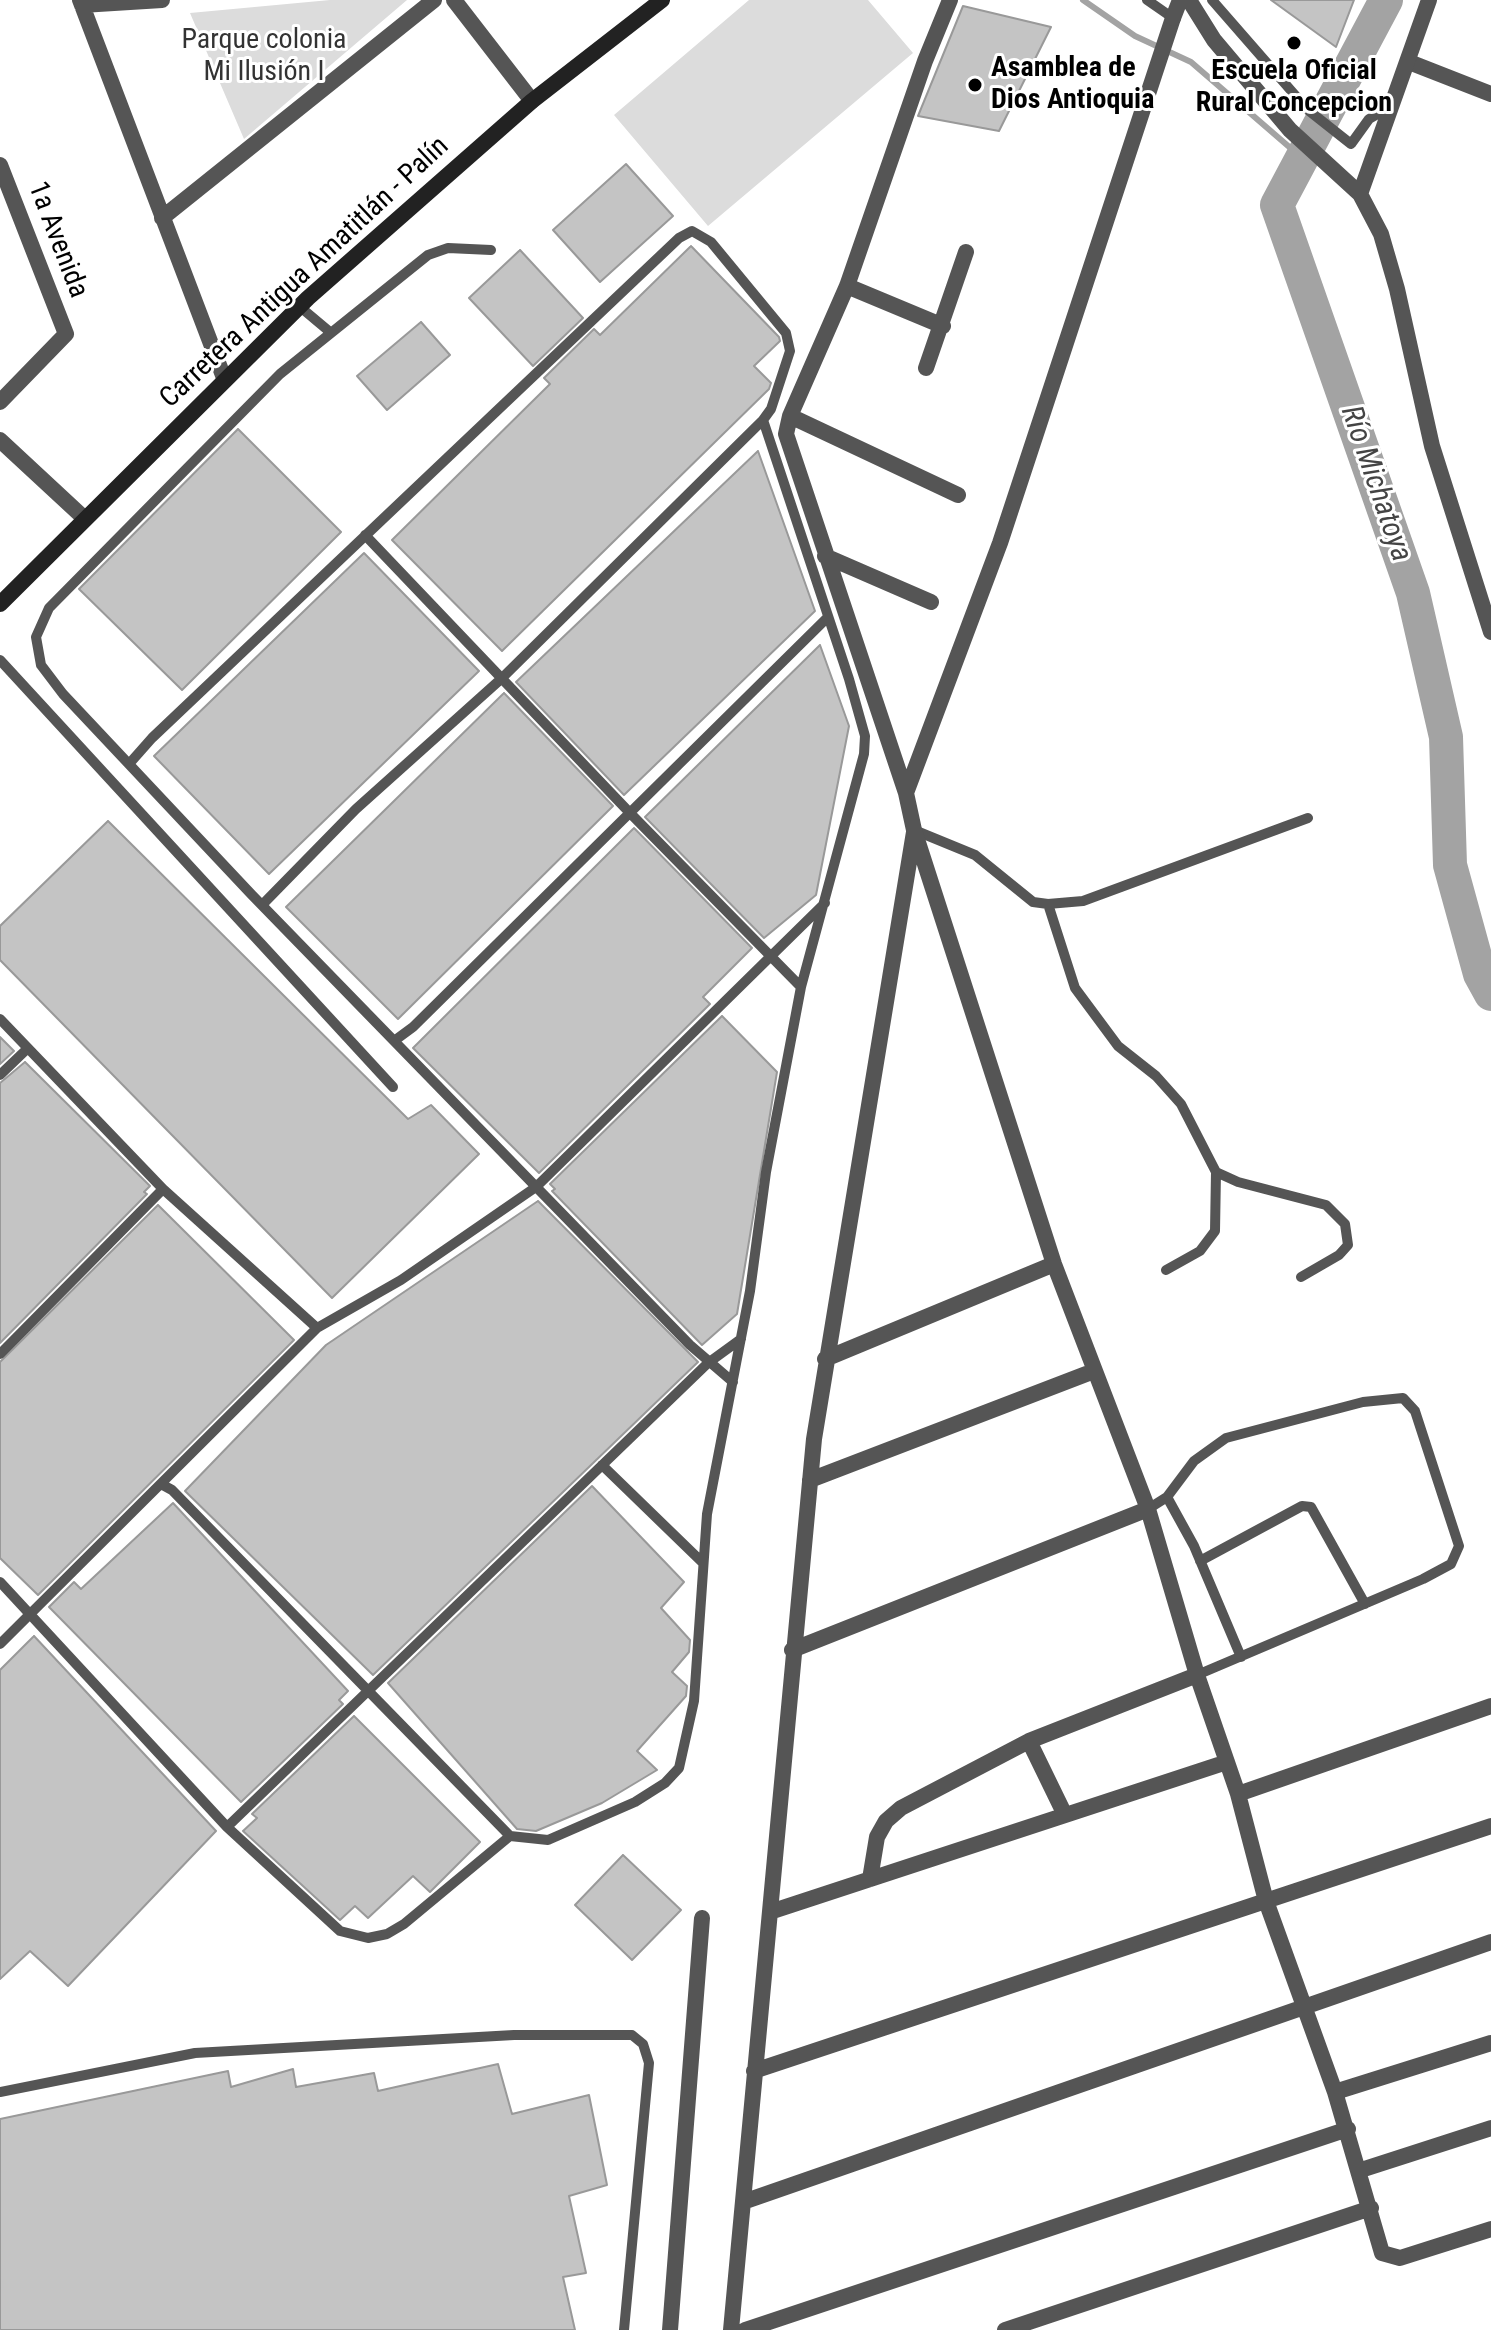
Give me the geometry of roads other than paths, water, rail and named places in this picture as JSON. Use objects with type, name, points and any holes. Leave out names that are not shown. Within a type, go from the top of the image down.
[{"type":"main road","name":"Carretera Antigua Amatitlán - Palín","points":[[0,604],[299,306],[532,101],[662,0]]},
{"type":"street","points":[[162,0],[81,2],[224,378]]},
{"type":"street","points":[[162,218],[434,0]]},
{"type":"street","points":[[454,0],[532,101]]},
{"type":"street","points":[[950,0],[925,61],[847,286],[790,416],[786,434],[906,793],[914,830],[1054,1264],[1148,1509],[1197,1675],[1238,1794],[1266,1901],[1348,2129],[1382,2253],[1400,2258],[1491,2229]]},
{"type":"street","points":[[906,793],[1000,543],[1180,0]]},
{"type":"street","points":[[1189,0],[1214,40],[1290,130],[1360,194],[1381,234],[1397,289],[1432,446],[1491,632]]},
{"type":"street","points":[[1360,194],[1429,0]]},
{"type":"street","points":[[1409,62],[1491,94]]},
{"type":"street","name":"1a Avenida","points":[[0,165],[66,334],[0,402]]},
{"type":"street","points":[[926,368],[966,252]]},
{"type":"street","points":[[847,286],[943,326]]},
{"type":"street","points":[[790,416],[958,495]]},
{"type":"street","points":[[0,440],[84,518]]},
{"type":"street","points":[[825,556],[931,602]]},
{"type":"street","points":[[731,2330],[810,1480],[825,1359],[914,830]]},
{"type":"street","points":[[825,1359],[1054,1264]]},
{"type":"street","points":[[810,1480],[1094,1371]]},
{"type":"street","points":[[792,1650],[1148,1509]]},
{"type":"street","points":[[870,1879],[877,1837],[886,1821],[901,1808],[1029,1741],[1197,1675]]},
{"type":"street","points":[[1238,1794],[1491,1706]]},
{"type":"street","points":[[1029,1741],[1064,1813]]},
{"type":"street","points":[[770,1912],[1227,1762]]},
{"type":"street","points":[[754,2071],[1491,1826]]},
{"type":"street","points":[[670,2330],[702,1918]]},
{"type":"street","points":[[743,2202],[1491,1942]]},
{"type":"street","points":[[1335,2092],[1491,2043]]},
{"type":"street","points":[[1361,2170],[1491,2128]]},
{"type":"street","points":[[745,2330],[1348,2129]]},
{"type":"street","points":[[1005,2330],[1371,2208]]},
{"type":"lane","points":[[1147,0],[1173,18]]},
{"type":"lane","points":[[1212,0],[1308,110],[1351,144],[1369,119],[1390,107]]},
{"type":"lane","points":[[129,764],[152,738],[679,238],[692,231],[711,242],[786,333],[790,351],[771,409],[501,679],[356,809],[262,905]]},
{"type":"lane","points":[[491,250],[448,248],[428,255],[280,374],[49,608],[36,637],[41,665],[262,905],[708,1363],[733,1382]]},
{"type":"lane","points":[[299,306],[330,332]]},
{"type":"lane","points":[[161,1484],[172,1490],[510,1836],[548,1840],[635,1802],[665,1783],[679,1768],[694,1701],[707,1514],[741,1339],[766,1172],[801,987],[864,754],[865,736],[763,420]]},
{"type":"lane","points":[[365,535],[801,987]]},
{"type":"lane","points":[[394,1041],[413,1027],[828,617]]},
{"type":"lane","points":[[0,660],[393,1087]]},
{"type":"lane","points":[[914,830],[975,855],[1026,897],[1048,904],[1083,901],[1308,818]]},
{"type":"lane","points":[[0,1644],[317,1328],[401,1280],[536,1187],[825,903]]},
{"type":"lane","points":[[1048,904],[1075,988],[1118,1046],[1156,1076],[1181,1104],[1216,1172],[1215,1231],[1200,1251],[1166,1270]]},
{"type":"lane","points":[[0,1019],[163,1189],[317,1328]]},
{"type":"lane","points":[[0,1075],[27,1049]]},
{"type":"lane","points":[[1216,1172],[1238,1182],[1326,1205],[1345,1224],[1348,1245],[1339,1255],[1301,1277]]},
{"type":"lane","points":[[0,1354],[163,1189]]},
{"type":"lane","points":[[227,1827],[708,1363],[741,1339]]},
{"type":"lane","points":[[1148,1509],[1167,1497],[1194,1461],[1226,1438],[1363,1402],[1403,1398],[1415,1411],[1459,1546],[1451,1564],[1197,1675]]},
{"type":"lane","points":[[602,1465],[703,1563]]},
{"type":"lane","points":[[1167,1497],[1200,1561],[1241,1657]]},
{"type":"lane","points":[[1200,1561],[1302,1506],[1311,1507],[1365,1604]]},
{"type":"lane","points":[[0,1582],[227,1827],[340,1931],[368,1938],[404,1924],[510,1836]]},
{"type":"lane","points":[[0,2092],[195,2053],[514,2035],[632,2035],[643,2044],[649,2063],[624,2330]]},
{"type":"waterway","points":[[1083,0],[1135,36],[1191,62],[1302,158]]},
{"type":"waterway","name":"Río Michatoya","points":[[1386,0],[1277,205],[1413,593],[1446,737],[1450,865],[1480,974],[1491,994]]},
{"type":"place","name":"Escuela Oficial Rural Concepcion","points":[[1294,43]]},
{"type":"place","name":"Asamblea de Dios Antioquia","points":[[975,85]]},
{"type":"park label","name":"Parque colonia Mi Ilusión I","points":[[264,57]]}]
